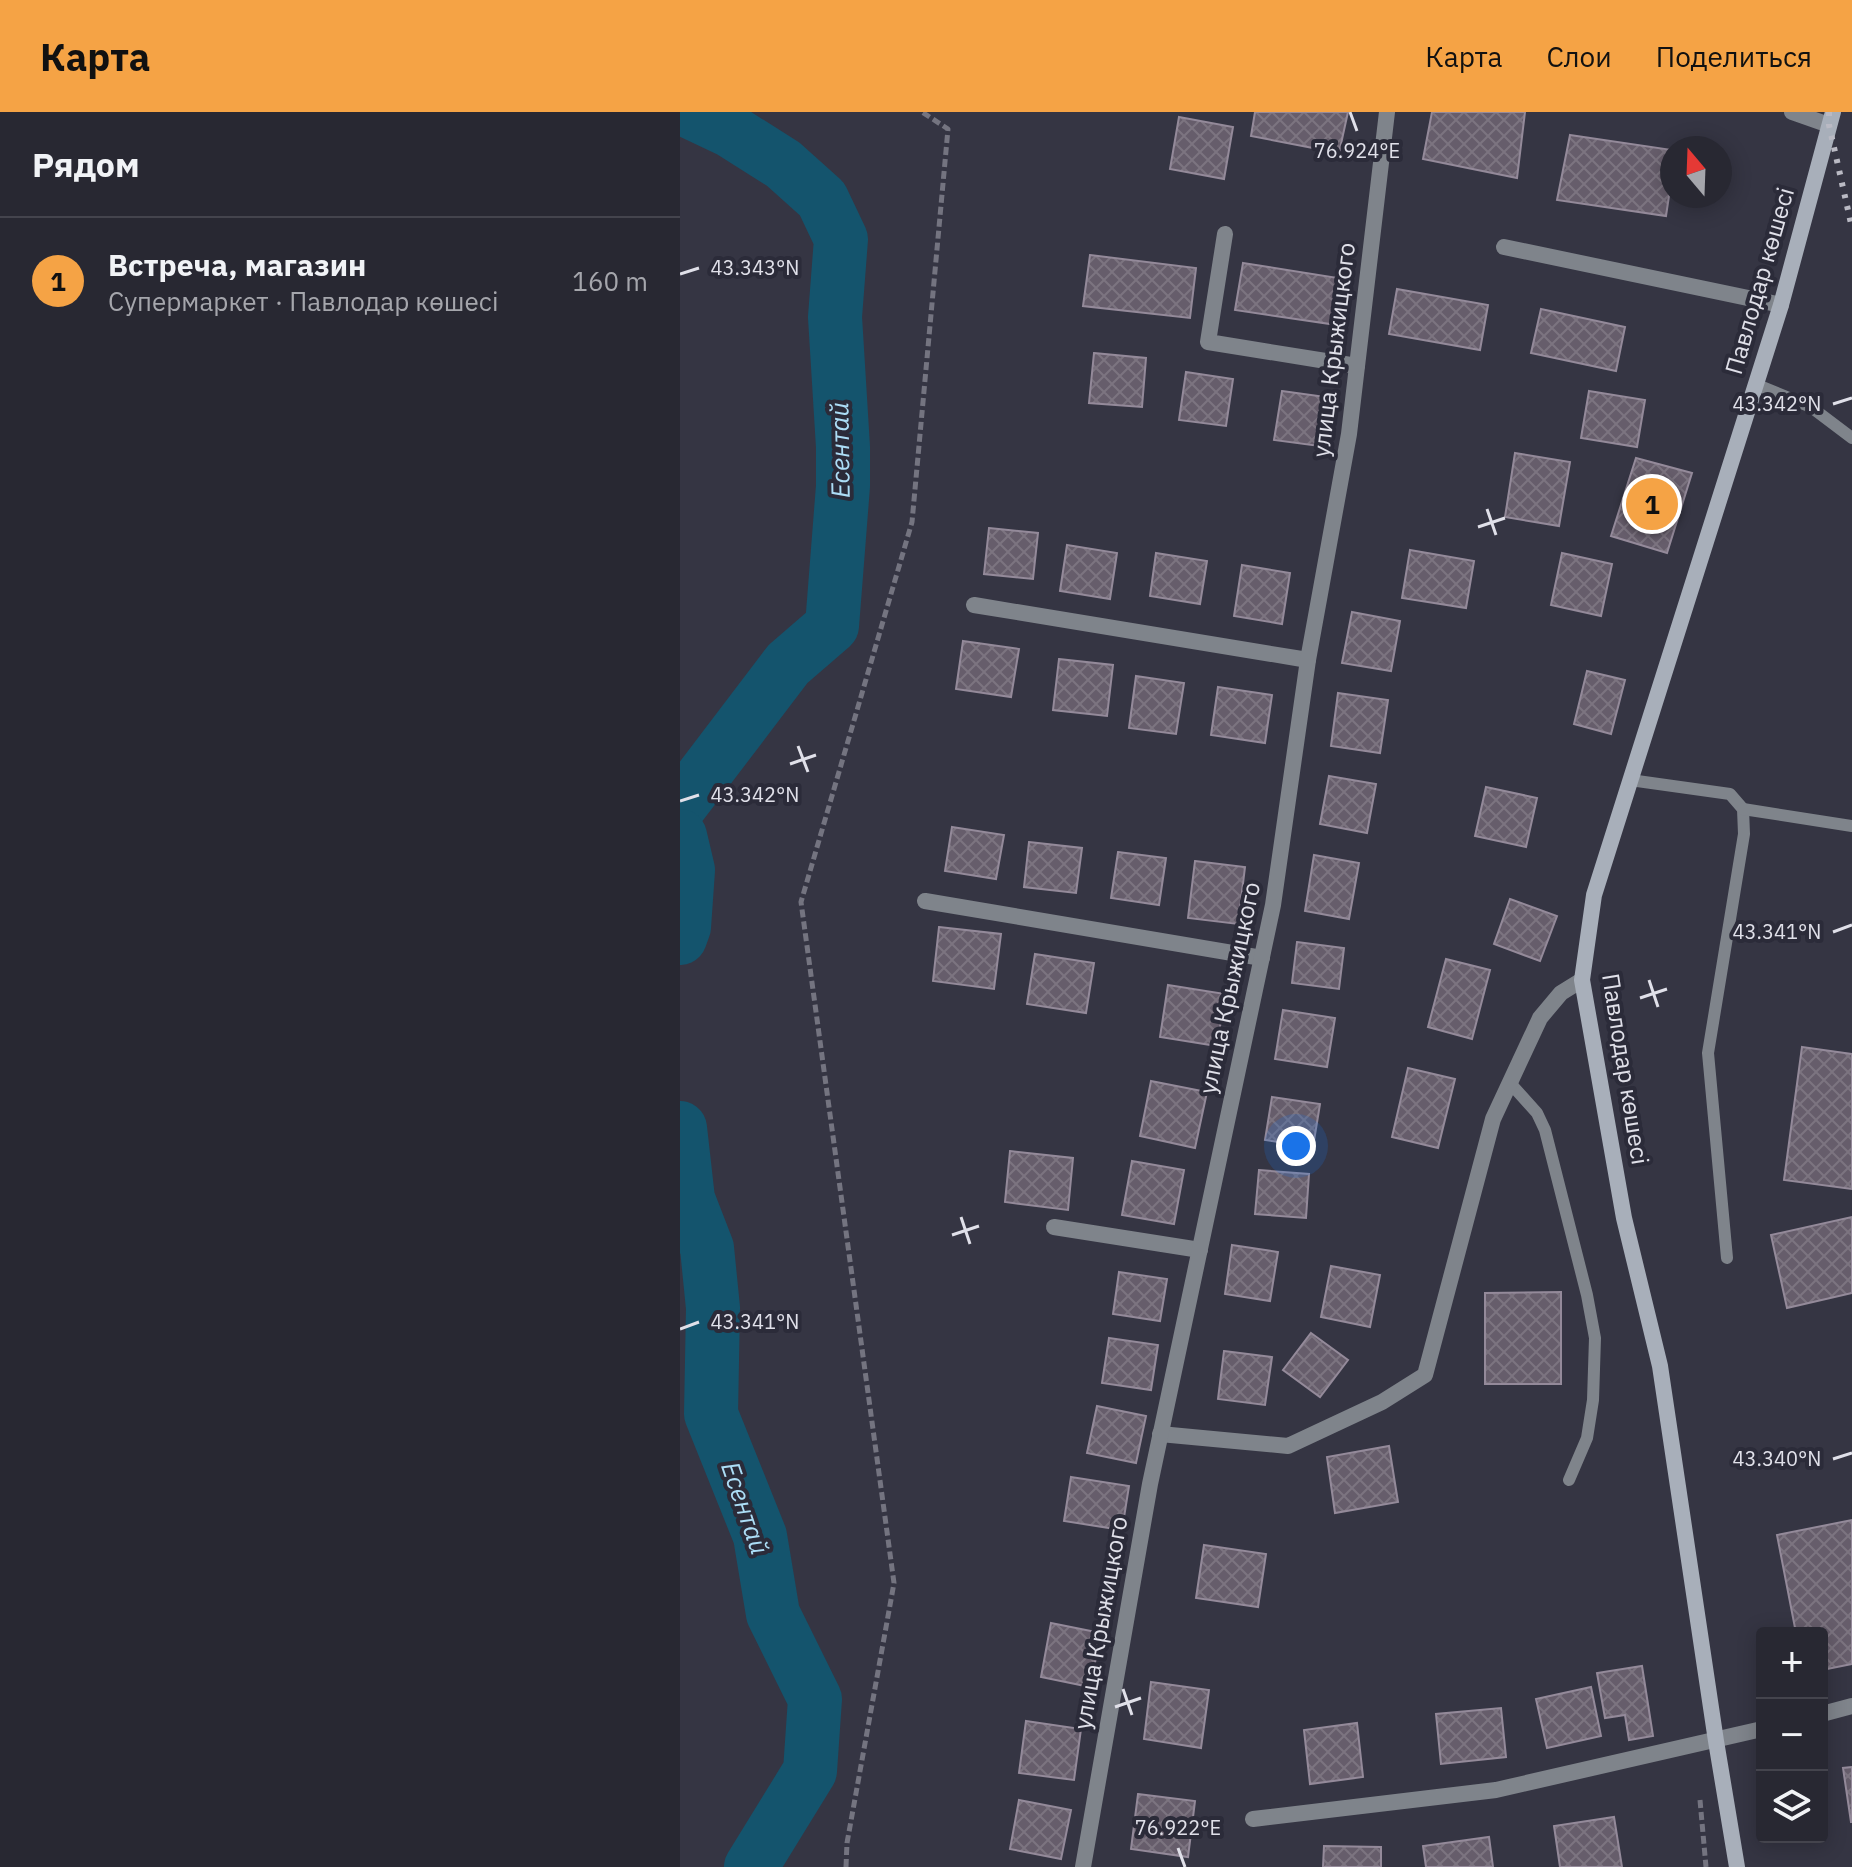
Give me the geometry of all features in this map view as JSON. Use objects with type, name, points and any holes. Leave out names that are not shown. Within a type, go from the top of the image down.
[{"type":"street","name":"улица Крыжицкого","points":[[1083,1867],[1160,1434],[1273,905],[1308,660],[1349,434],[1387,112]]},
{"type":"street","points":[[1792,112],[1831,118]]},
{"type":"street","name":"Павлодар көшесі","points":[[1737,1867],[1660,1366],[1624,1218],[1582,980],[1594,895],[1781,305],[1831,118]]},
{"type":"street","points":[[1225,234],[1208,342],[1357,366]]},
{"type":"street","points":[[1504,247],[1781,305]]},
{"type":"street","points":[[974,605],[1308,660]]},
{"type":"street","points":[[925,901],[1262,958]]},
{"type":"street","points":[[1160,1434],[1288,1446],[1382,1402],[1425,1375],[1493,1119],[1540,1018],[1561,993],[1582,980]]},
{"type":"street","points":[[1054,1227],[1200,1250]]},
{"type":"street","points":[[1828,1712],[1852,1706]]},
{"type":"street","points":[[1253,1819],[1496,1790],[1756,1731]]},
{"type":"lane","points":[[1755,384],[1811,407],[1852,438]]},
{"type":"lane","points":[[1630,780],[1730,794],[1743,809],[1744,834],[1708,1053],[1727,1258]]},
{"type":"lane","points":[[1743,809],[1852,826]]},
{"type":"lane","points":[[1510,1083],[1537,1113],[1545,1130],[1595,1338],[1593,1400],[1587,1438],[1569,1480]]},
{"type":"path","points":[[846,1867],[847,1843],[894,1583],[801,902],[912,522],[948,129],[922,112]]},
{"type":"building","points":[[1255,112],[1348,112],[1339,153],[1251,136]]},
{"type":"building","points":[[1432,112],[1525,112],[1517,178],[1423,159]]},
{"type":"building","points":[[1179,117],[1233,127],[1224,179],[1170,169]]},
{"type":"building","points":[[1570,135],[1660,148],[1660,208],[1667,208],[1666,216],[1557,200]]},
{"type":"building","points":[[1090,255],[1196,268],[1190,318],[1083,306]]},
{"type":"building","points":[[1243,263],[1344,279],[1337,325],[1235,310]]},
{"type":"building","points":[[1397,289],[1488,305],[1480,350],[1389,334]]},
{"type":"building","points":[[1541,309],[1625,327],[1616,371],[1531,353]]},
{"type":"building","points":[[1094,353],[1146,358],[1142,407],[1089,403]]},
{"type":"building","points":[[1186,372],[1233,379],[1226,426],[1179,420]]},
{"type":"building","points":[[1282,391],[1326,397],[1319,446],[1274,440]]},
{"type":"building","points":[[1589,391],[1645,400],[1637,447],[1581,438]]},
{"type":"building","points":[[1515,453],[1570,462],[1559,526],[1505,517]]},
{"type":"building","points":[[1636,458],[1692,473],[1667,553],[1611,536]]},
{"type":"building","points":[[989,528],[1038,533],[1033,579],[984,574]]},
{"type":"building","points":[[1067,545],[1117,553],[1110,599],[1060,591]]},
{"type":"building","points":[[1410,550],[1474,561],[1466,608],[1402,598]]},
{"type":"building","points":[[1156,553],[1207,561],[1200,604],[1150,596]]},
{"type":"building","points":[[1562,553],[1612,564],[1601,616],[1551,605]]},
{"type":"building","points":[[1242,565],[1290,573],[1282,624],[1234,616]]},
{"type":"building","points":[[1352,612],[1400,621],[1391,671],[1342,663]]},
{"type":"building","points":[[963,641],[1019,649],[1011,697],[956,689]]},
{"type":"building","points":[[1059,659],[1113,665],[1107,716],[1053,710]]},
{"type":"building","points":[[1587,671],[1625,680],[1611,734],[1574,724]]},
{"type":"building","points":[[1136,676],[1184,683],[1176,734],[1129,728]]},
{"type":"building","points":[[1218,687],[1272,695],[1265,743],[1211,735]]},
{"type":"building","points":[[1338,693],[1388,700],[1380,753],[1331,746]]},
{"type":"building","points":[[1329,776],[1376,784],[1367,833],[1320,824]]},
{"type":"building","points":[[1486,787],[1537,798],[1526,847],[1475,836]]},
{"type":"building","points":[[952,827],[1004,835],[996,879],[945,871]]},
{"type":"building","points":[[1029,842],[1082,848],[1076,893],[1024,887]]},
{"type":"building","points":[[1118,852],[1166,858],[1159,905],[1111,898]]},
{"type":"building","points":[[1314,855],[1359,863],[1349,919],[1305,911]]},
{"type":"building","points":[[1195,861],[1245,867],[1238,924],[1188,918]]},
{"type":"building","points":[[1510,899],[1557,916],[1540,961],[1494,944]]},
{"type":"building","points":[[939,927],[1001,934],[994,989],[933,981]]},
{"type":"building","points":[[1297,942],[1344,948],[1339,989],[1292,983]]},
{"type":"building","points":[[1035,954],[1094,963],[1086,1013],[1027,1004]]},
{"type":"building","points":[[1446,959],[1490,970],[1472,1039],[1428,1027]]},
{"type":"building","points":[[1168,985],[1225,994],[1217,1046],[1160,1037]]},
{"type":"building","points":[[1283,1010],[1335,1018],[1327,1067],[1275,1059]]},
{"type":"building","points":[[1802,1047],[1852,1054],[1852,1189],[1784,1180]]},
{"type":"building","points":[[1408,1068],[1455,1079],[1438,1148],[1392,1137]]},
{"type":"building","points":[[1151,1081],[1207,1092],[1195,1148],[1140,1136]]},
{"type":"building","points":[[1272,1097],[1320,1104],[1313,1147],[1265,1140]]},
{"type":"building","points":[[1010,1151],[1073,1158],[1068,1210],[1005,1202]]},
{"type":"building","points":[[1132,1161],[1184,1170],[1174,1224],[1122,1215]]},
{"type":"building","points":[[1259,1170],[1309,1174],[1306,1218],[1255,1214]]},
{"type":"building","points":[[1852,1217],[1852,1293],[1787,1308],[1771,1235]]},
{"type":"building","points":[[1232,1245],[1278,1252],[1270,1301],[1225,1294]]},
{"type":"building","points":[[1331,1266],[1380,1275],[1370,1327],[1321,1317]]},
{"type":"building","points":[[1119,1272],[1167,1279],[1160,1321],[1113,1314]]},
{"type":"building","points":[[1561,1292],[1561,1384],[1485,1384],[1485,1293]]},
{"type":"building","points":[[1311,1333],[1348,1360],[1320,1397],[1283,1370]]},
{"type":"building","points":[[1109,1338],[1158,1345],[1151,1390],[1102,1383]]},
{"type":"building","points":[[1224,1351],[1272,1357],[1265,1405],[1218,1399]]},
{"type":"building","points":[[1097,1406],[1146,1416],[1136,1463],[1087,1453]]},
{"type":"building","points":[[1389,1446],[1398,1502],[1335,1513],[1327,1457]]},
{"type":"building","points":[[1071,1477],[1129,1486],[1122,1530],[1064,1521]]},
{"type":"building","points":[[1852,1520],[1852,1664],[1828,1669],[1828,1627],[1795,1627],[1777,1535]]},
{"type":"building","points":[[1204,1545],[1266,1554],[1258,1607],[1196,1598]]},
{"type":"building","points":[[1051,1623],[1101,1633],[1090,1687],[1041,1677]]},
{"type":"building","points":[[1642,1666],[1653,1736],[1629,1740],[1625,1715],[1605,1718],[1597,1673]]},
{"type":"building","points":[[1151,1682],[1209,1690],[1201,1748],[1144,1739]]},
{"type":"building","points":[[1591,1687],[1601,1736],[1547,1748],[1536,1699]]},
{"type":"building","points":[[1501,1708],[1506,1757],[1441,1764],[1436,1714]]},
{"type":"building","points":[[1026,1721],[1081,1729],[1074,1780],[1019,1773]]},
{"type":"building","points":[[1357,1723],[1363,1777],[1310,1784],[1304,1730]]},
{"type":"building","points":[[1852,1767],[1852,1822],[1851,1822],[1843,1768]]},
{"type":"building","points":[[1138,1794],[1195,1801],[1188,1857],[1131,1849]]},
{"type":"building","points":[[1019,1800],[1071,1810],[1061,1859],[1010,1849]]},
{"type":"building","points":[[1614,1817],[1622,1867],[1560,1867],[1554,1826]]},
{"type":"building","points":[[1489,1837],[1493,1867],[1426,1867],[1423,1846]]},
{"type":"building","points":[[1324,1846],[1381,1847],[1381,1867],[1323,1867]]},
{"type":"waterway","name":"Есентай","points":[[680,806],[788,664],[832,626],[843,486],[835,317],[841,239],[822,199],[783,164],[729,130],[691,112]]},
{"type":"waterway","name":"Есентай","points":[[680,836],[688,870],[684,927],[680,938]]},
{"type":"waterway","name":"Есентай","points":[[680,1128],[688,1199],[707,1248],[713,1308],[711,1414],[760,1536],[773,1614],[815,1699],[810,1771],[751,1867]]},
{"type":"railway","points":[[1829,112],[1829,125],[1852,228]]},
{"type":"place","name":"Встреча, магазин","points":[[1652,504]]}]
